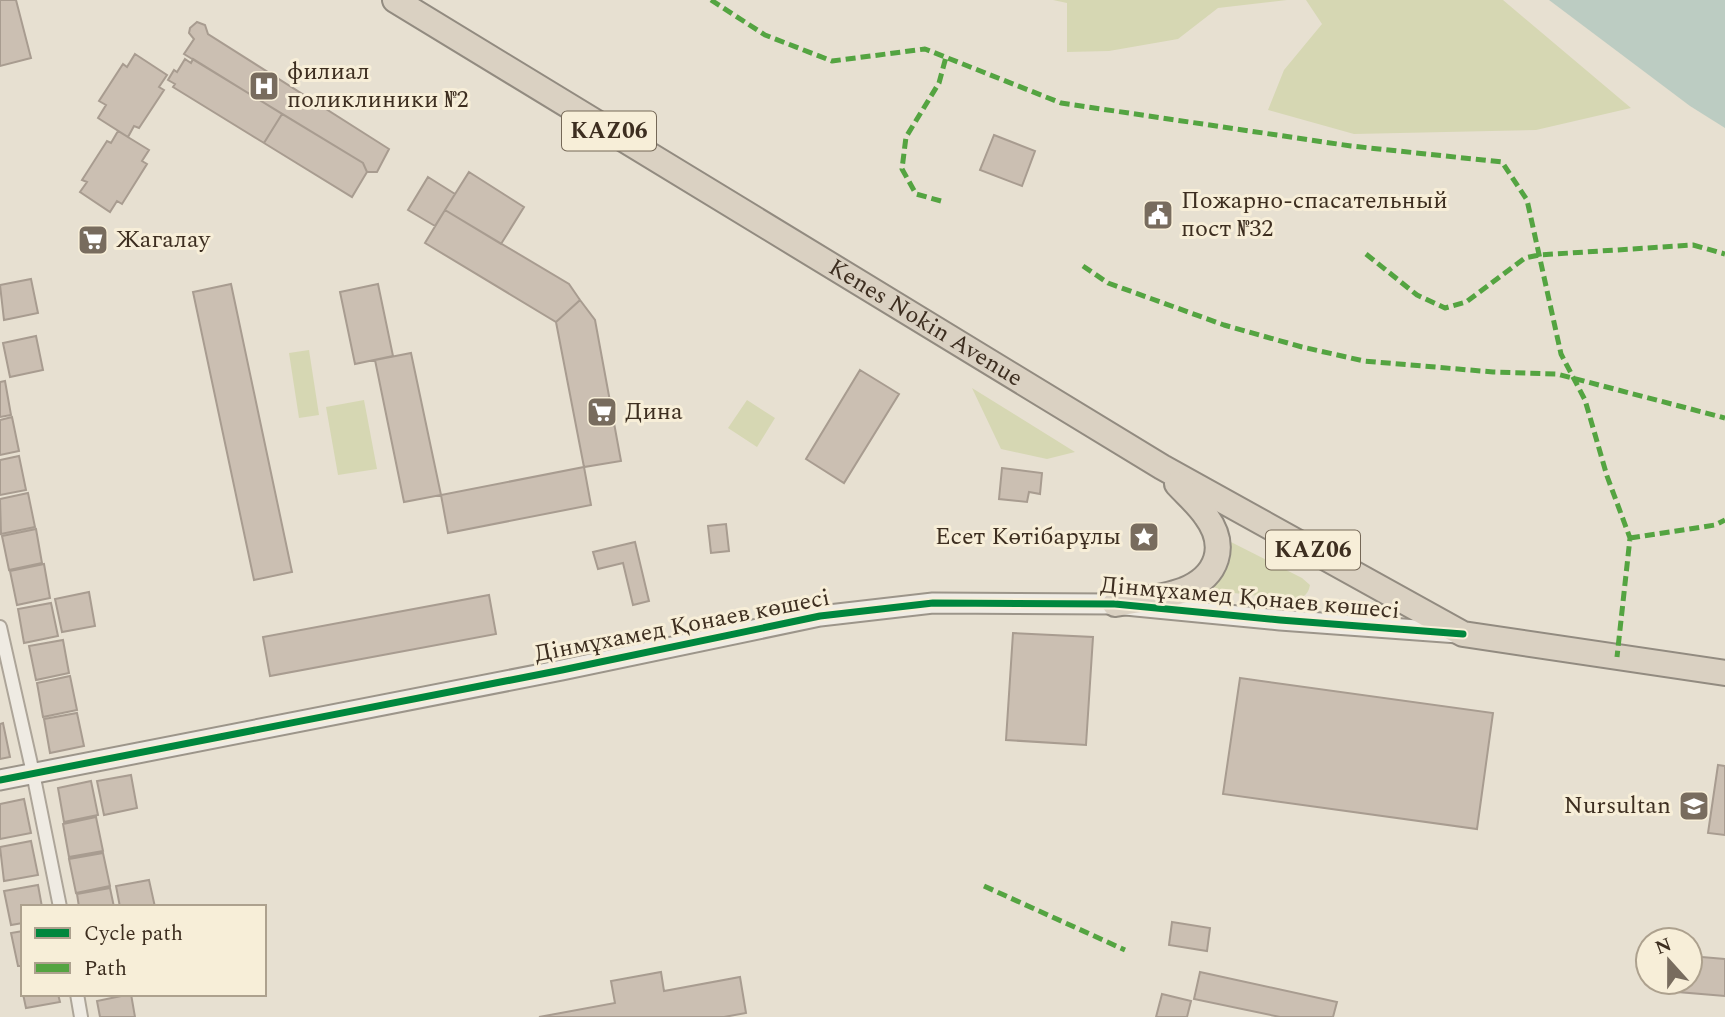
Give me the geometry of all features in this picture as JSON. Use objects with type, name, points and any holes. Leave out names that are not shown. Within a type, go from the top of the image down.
[{"type":"highway","name":"Kenes Nokin Avenue","points":[[395,0],[1162,467],[1463,634]]},
{"type":"highway","points":[[1115,604],[1184,590],[1210,572],[1217,558],[1217,541],[1211,523],[1162,467]]},
{"type":"highway","name":"Дінмұхамед Қонаев көшесі","points":[[1463,634],[1725,673]]},
{"type":"street","name":"Дінмұхамед Қонаев көшесі","points":[[0,779],[562,670],[820,616],[933,603],[1115,604],[1463,634]]},
{"type":"street","points":[[0,627],[60,905]]},
{"type":"street","points":[[77,996],[81,1017]]},
{"type":"green space","points":[[1053,0],[1287,0],[1218,8],[1178,39],[1109,51],[1067,52],[1067,3]]},
{"type":"green space","points":[[1306,0],[1503,0],[1631,108],[1536,130],[1354,134],[1268,110],[1284,70],[1322,24]]},
{"type":"green space","points":[[309,350],[319,415],[299,418],[289,353]]},
{"type":"green space","points":[[972,388],[1075,452],[1047,459],[1001,449]]},
{"type":"green space","points":[[364,400],[377,469],[338,475],[326,407]]},
{"type":"green space","points":[[747,400],[775,418],[757,447],[728,428]]},
{"type":"green space","points":[[1223,538],[1302,578],[1310,585],[1307,593],[1294,600],[1200,589]]},
{"type":"shaded area","points":[[1549,0],[1725,0],[1725,128],[1690,106]]},
{"type":"building","points":[[0,0],[16,0],[31,58],[0,66]]},
{"type":"building","name":"филиал поликлиники №2","points":[[197,22],[205,25],[208,34],[389,149],[377,172],[367,172],[363,163],[184,54],[194,39],[189,33],[190,28]]},
{"type":"building","points":[[135,54],[167,75],[159,87],[164,90],[139,128],[134,126],[128,137],[98,118],[106,105],[99,101],[123,64],[127,67]]},
{"type":"building","points":[[185,59],[191,63],[193,59],[282,114],[264,143],[173,87],[175,84],[168,80]]},
{"type":"building","points":[[282,114],[363,163],[367,172],[352,197],[264,143]]},
{"type":"building","points":[[118,131],[149,150],[142,161],[147,164],[122,204],[117,201],[110,212],[80,192],[87,182],[82,180],[107,141],[111,143]]},
{"type":"building","points":[[994,135],[1035,151],[1022,186],[980,170]]},
{"type":"building","points":[[469,172],[524,207],[501,244],[445,210]]},
{"type":"building","points":[[428,177],[455,194],[435,226],[408,210]]},
{"type":"building","points":[[445,210],[569,284],[580,300],[556,322],[425,243]]},
{"type":"building","points":[[31,279],[38,313],[4,320],[0,285]]},
{"type":"building","points":[[231,284],[292,572],[254,580],[193,292]]},
{"type":"building","points":[[378,284],[393,356],[355,364],[340,292]]},
{"type":"building","points":[[580,300],[595,320],[621,461],[584,467],[556,322]]},
{"type":"building","points":[[36,336],[43,370],[10,377],[3,343]]},
{"type":"building","points":[[411,353],[441,495],[404,502],[375,360]]},
{"type":"building","points":[[860,370],[899,394],[844,483],[806,459]]},
{"type":"building","points":[[5,381],[11,415],[0,417],[0,382]]},
{"type":"building","points":[[12,417],[19,451],[0,455],[0,420]]},
{"type":"building","points":[[19,456],[26,490],[0,495],[0,460]]},
{"type":"building","points":[[584,467],[591,505],[448,533],[441,495]]},
{"type":"building","points":[[1002,468],[1042,473],[1040,494],[1029,492],[1027,502],[999,499]]},
{"type":"building","points":[[28,493],[35,527],[1,534],[0,499]]},
{"type":"building","points":[[726,524],[729,551],[711,553],[708,526]]},
{"type":"building","points":[[36,529],[42,563],[9,570],[2,536]]},
{"type":"building","points":[[635,542],[649,601],[633,605],[623,563],[598,569],[593,552]]},
{"type":"building","points":[[44,564],[50,598],[17,605],[10,571]]},
{"type":"building","points":[[89,592],[95,626],[62,632],[55,599]]},
{"type":"building","points":[[489,595],[496,634],[270,676],[263,637]]},
{"type":"building","points":[[51,603],[58,636],[24,643],[18,609]]},
{"type":"building","points":[[1013,633],[1093,637],[1086,745],[1006,740]]},
{"type":"building","points":[[63,640],[69,673],[36,680],[29,646]]},
{"type":"building","points":[[70,676],[77,710],[43,717],[37,683]]},
{"type":"building","points":[[1240,678],[1493,713],[1477,829],[1223,794]]},
{"type":"building","points":[[77,713],[84,746],[50,753],[44,719]]},
{"type":"building","points":[[3,723],[10,757],[0,759],[0,724]]},
{"type":"building","points":[[1718,765],[1725,766],[1725,835],[1708,833]]},
{"type":"building","points":[[131,775],[137,808],[104,815],[97,781]]},
{"type":"building","points":[[91,781],[98,815],[64,822],[58,788]]},
{"type":"building","points":[[24,799],[31,833],[0,839],[0,804]]},
{"type":"building","points":[[96,817],[103,851],[69,857],[63,824]]},
{"type":"building","points":[[31,841],[38,875],[4,881],[0,847]]},
{"type":"building","points":[[103,853],[110,886],[76,893],[69,859]]},
{"type":"building","points":[[149,880],[155,905],[120,905],[116,886]]},
{"type":"building","points":[[38,885],[42,905],[21,905],[21,923],[11,925],[4,891]]},
{"type":"building","points":[[110,888],[114,905],[79,905],[77,894]]},
{"type":"building","points":[[1172,922],[1210,928],[1207,951],[1169,945]]},
{"type":"building","points":[[21,931],[21,966],[18,966],[11,933]]},
{"type":"building","points":[[1704,957],[1725,959],[1725,996],[1704,994]]},
{"type":"building","points":[[661,972],[664,991],[740,977],[746,1013],[724,1017],[539,1017],[615,1003],[611,981]]},
{"type":"building","points":[[1200,972],[1337,1002],[1333,1017],[1280,1017],[1194,999]]},
{"type":"building","points":[[1162,994],[1191,1001],[1187,1017],[1156,1017]]},
{"type":"building","points":[[23,996],[58,996],[60,1002],[26,1008]]},
{"type":"building","points":[[131,996],[135,1017],[100,1017],[97,1001]]},
{"type":"marked path","points":[[711,0],[765,35],[832,61],[925,49],[1061,103],[1351,146],[1502,162],[1527,200],[1561,354],[1585,400],[1607,476],[1630,538],[1617,657]]},
{"type":"marked path","points":[[941,201],[916,194],[902,169],[906,137],[939,83],[946,57]]},
{"type":"marked path","points":[[1366,254],[1417,295],[1445,308],[1466,302],[1525,258],[1539,255],[1693,245],[1725,254]]},
{"type":"marked path","points":[[1083,266],[1108,283],[1224,325],[1302,347],[1364,361],[1493,372],[1557,374],[1725,418]]},
{"type":"marked path","points":[[1630,538],[1715,525],[1725,520]]},
{"type":"marked path","points":[[984,886],[1125,950]]},
{"type":"cycle path","points":[[0,780],[562,670],[820,616],[933,603],[1115,604],[1463,634]]},
{"type":"place","name":"филиал поликлиники №2","points":[[264,86]]},
{"type":"place","name":"Пожарно-спасательный пост №32","points":[[1158,215]]},
{"type":"place","name":"Жагалау","points":[[93,240]]},
{"type":"place","name":"Дина","points":[[602,412]]},
{"type":"place","name":"Есет Көтібарұлы","points":[[1144,537]]},
{"type":"place","name":"Nursultan","points":[[1694,806]]}]
